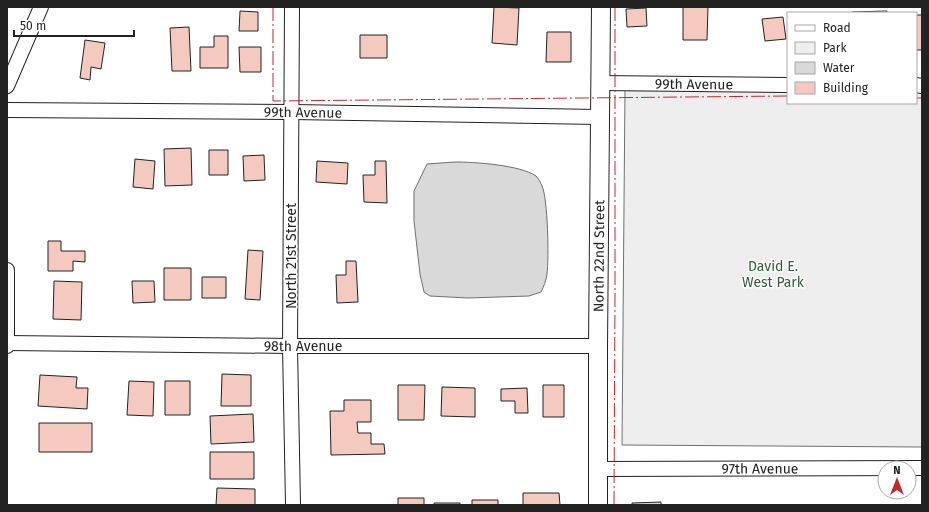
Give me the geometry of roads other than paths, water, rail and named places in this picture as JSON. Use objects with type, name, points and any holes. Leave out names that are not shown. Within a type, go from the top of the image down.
[{"type":"street","points":[[7,86],[41,7]]},
{"type":"street","name":"North 21st Street","points":[[292,7],[290,346],[293,505]]},
{"type":"street","name":"North 22nd Street","points":[[598,505],[601,7]]},
{"type":"street","name":"99th Avenue","points":[[600,83],[787,84]]},
{"type":"street","name":"99th Avenue","points":[[7,110],[292,112],[600,117]]},
{"type":"street","points":[[7,270],[7,346]]},
{"type":"street","name":"98th Avenue","points":[[8,343],[290,346],[598,346]]},
{"type":"street","name":"97th Avenue","points":[[598,469],[922,468]]},
{"type":"water","points":[[455,162],[485,164],[519,169],[529,172],[539,179],[546,203],[548,243],[547,274],[541,292],[529,296],[468,298],[430,296],[424,292],[420,274],[414,221],[414,191],[427,164]]},
{"type":"park label","name":"David E. West Park","points":[[773,274]]}]
